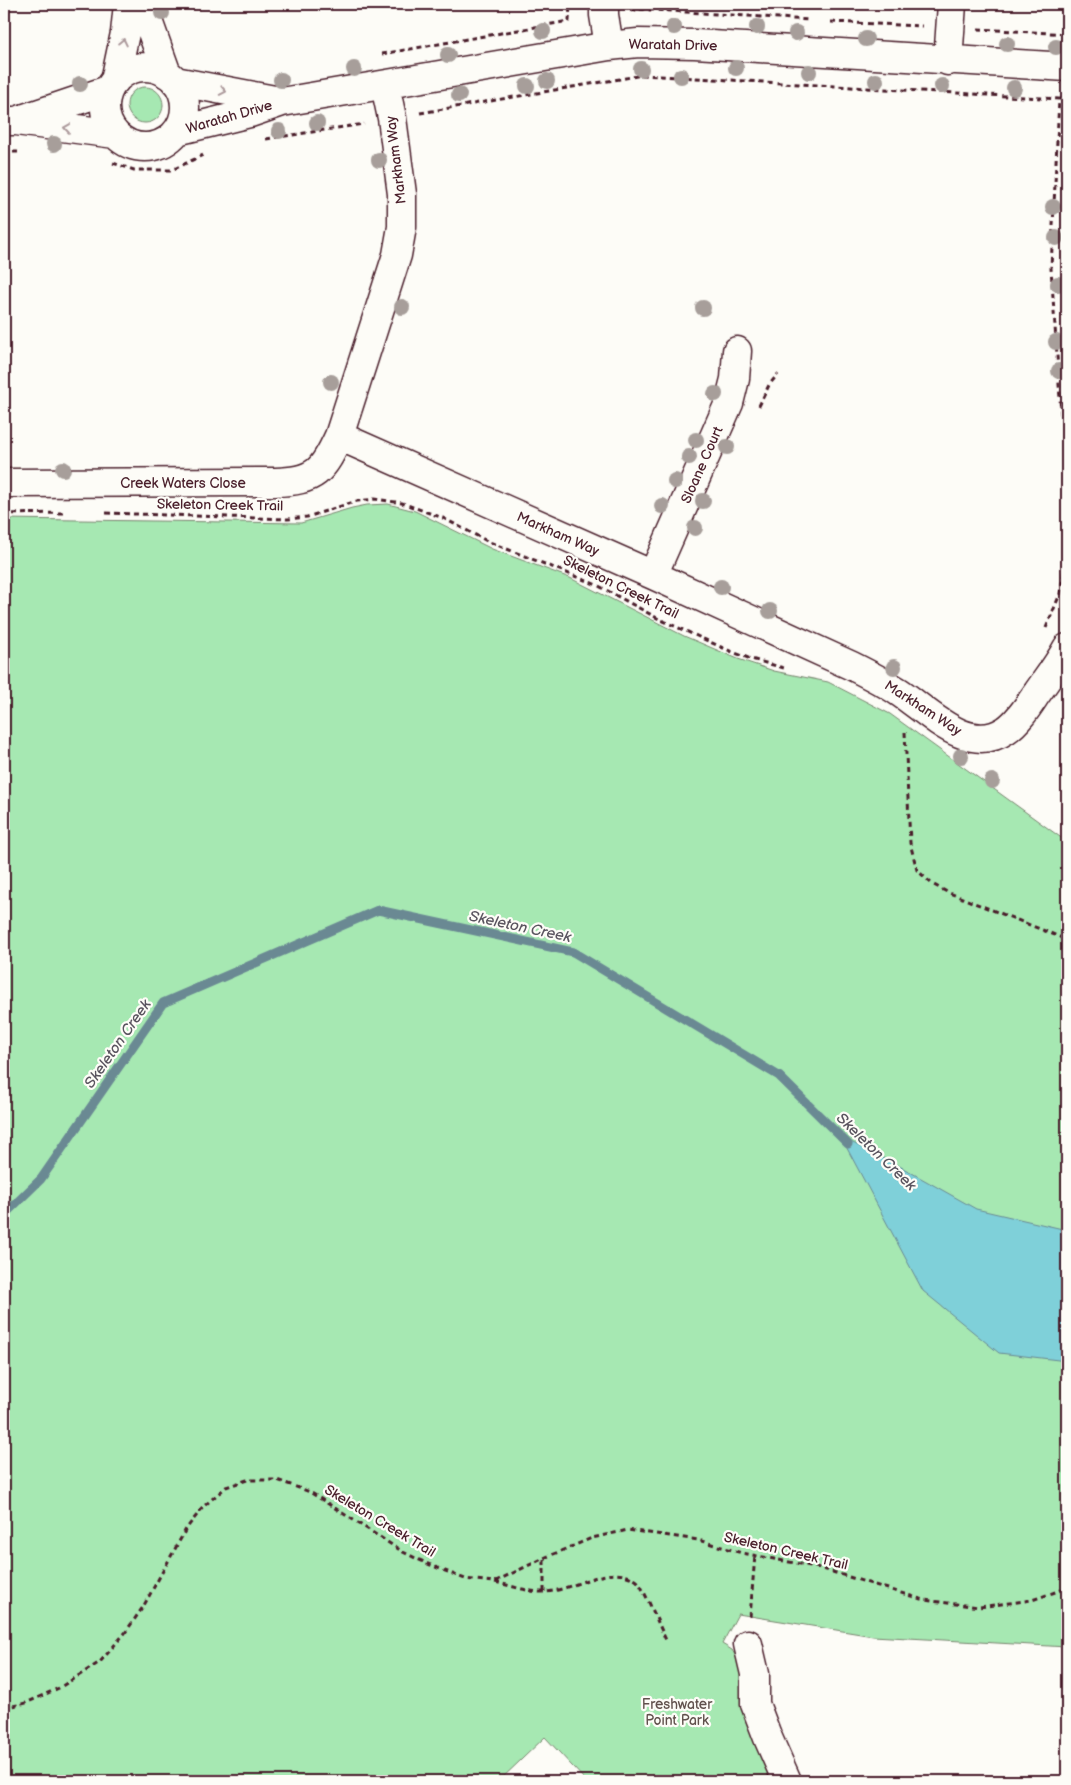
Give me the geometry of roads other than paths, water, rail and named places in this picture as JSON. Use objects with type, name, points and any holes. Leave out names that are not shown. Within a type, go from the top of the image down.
[{"type":"street","points":[[128,4],[125,33],[112,85],[105,102],[105,114],[108,125],[124,142],[147,148],[168,140],[176,131],[182,122],[184,106],[181,90],[171,78],[142,4]]},
{"type":"street","points":[[604,4],[609,46]]},
{"type":"street","points":[[948,61],[952,4]]},
{"type":"street","name":"Waratah Drive","points":[[176,131],[241,116],[282,102],[609,46],[638,43],[695,44],[1067,67]]},
{"type":"street","points":[[10,121],[112,85],[124,73],[135,69],[147,67],[171,78]]},
{"type":"street","name":"Waratah Drive","points":[[171,78],[282,102]]},
{"type":"street","name":"Markham Way","points":[[385,85],[392,118],[402,194],[402,227],[397,255],[339,436],[653,575],[878,679],[950,728],[973,738],[994,736],[1012,726],[1067,648]]},
{"type":"street","points":[[10,121],[115,134]]},
{"type":"street","name":"Sloane Court","points":[[653,575],[729,403],[735,378],[737,351]]},
{"type":"street","name":"Creek Waters Close","points":[[4,483],[275,482],[301,480],[322,468],[329,459],[339,436]]},
{"type":"street","points":[[748,1644],[756,1674],[756,1704],[768,1738],[787,1781]]},
{"type":"water","points":[[841,1137],[903,1168],[976,1209],[1067,1230],[1067,1361],[999,1353],[923,1291]]},
{"type":"waterway","name":"Skeleton Creek","points":[[4,1215],[41,1179],[163,1003],[378,910],[573,952],[779,1076],[848,1144]]},
{"type":"park label","name":"Freshwater Point Park","points":[[677,1712]]}]
